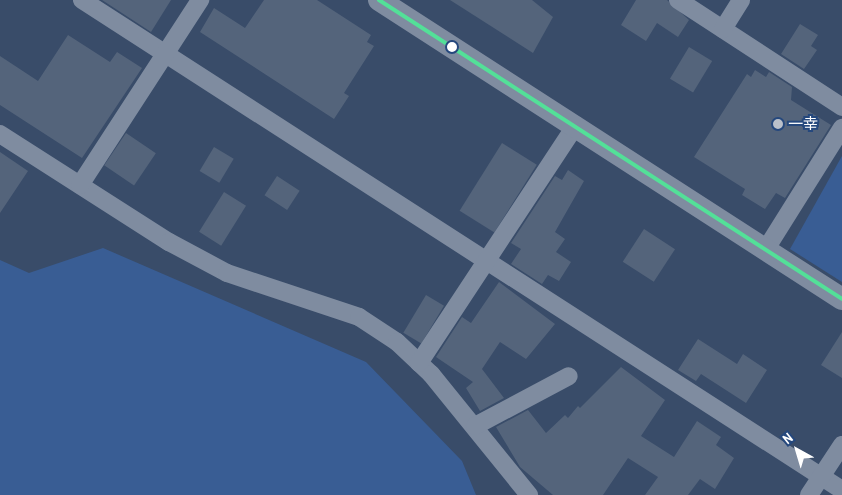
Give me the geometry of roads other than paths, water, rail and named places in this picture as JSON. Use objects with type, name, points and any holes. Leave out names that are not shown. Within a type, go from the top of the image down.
[{"type":"street","points":[[82,0],[820,478],[842,490]]},
{"type":"street","points":[[80,185],[200,0]]},
{"type":"street","points":[[379,0],[576,125],[842,299]]},
{"type":"street","points":[[678,0],[842,107]]},
{"type":"street","points":[[722,29],[742,0]]},
{"type":"street","points":[[420,363],[576,125]]},
{"type":"street","points":[[766,249],[842,128]]},
{"type":"street","points":[[0,134],[80,185],[227,273],[358,317],[420,363],[475,426],[529,495]]},
{"type":"street","points":[[475,426],[569,376]]},
{"type":"street","points":[[809,495],[842,445]]},
{"type":"place","name":"一幸","points":[[778,124]]}]
